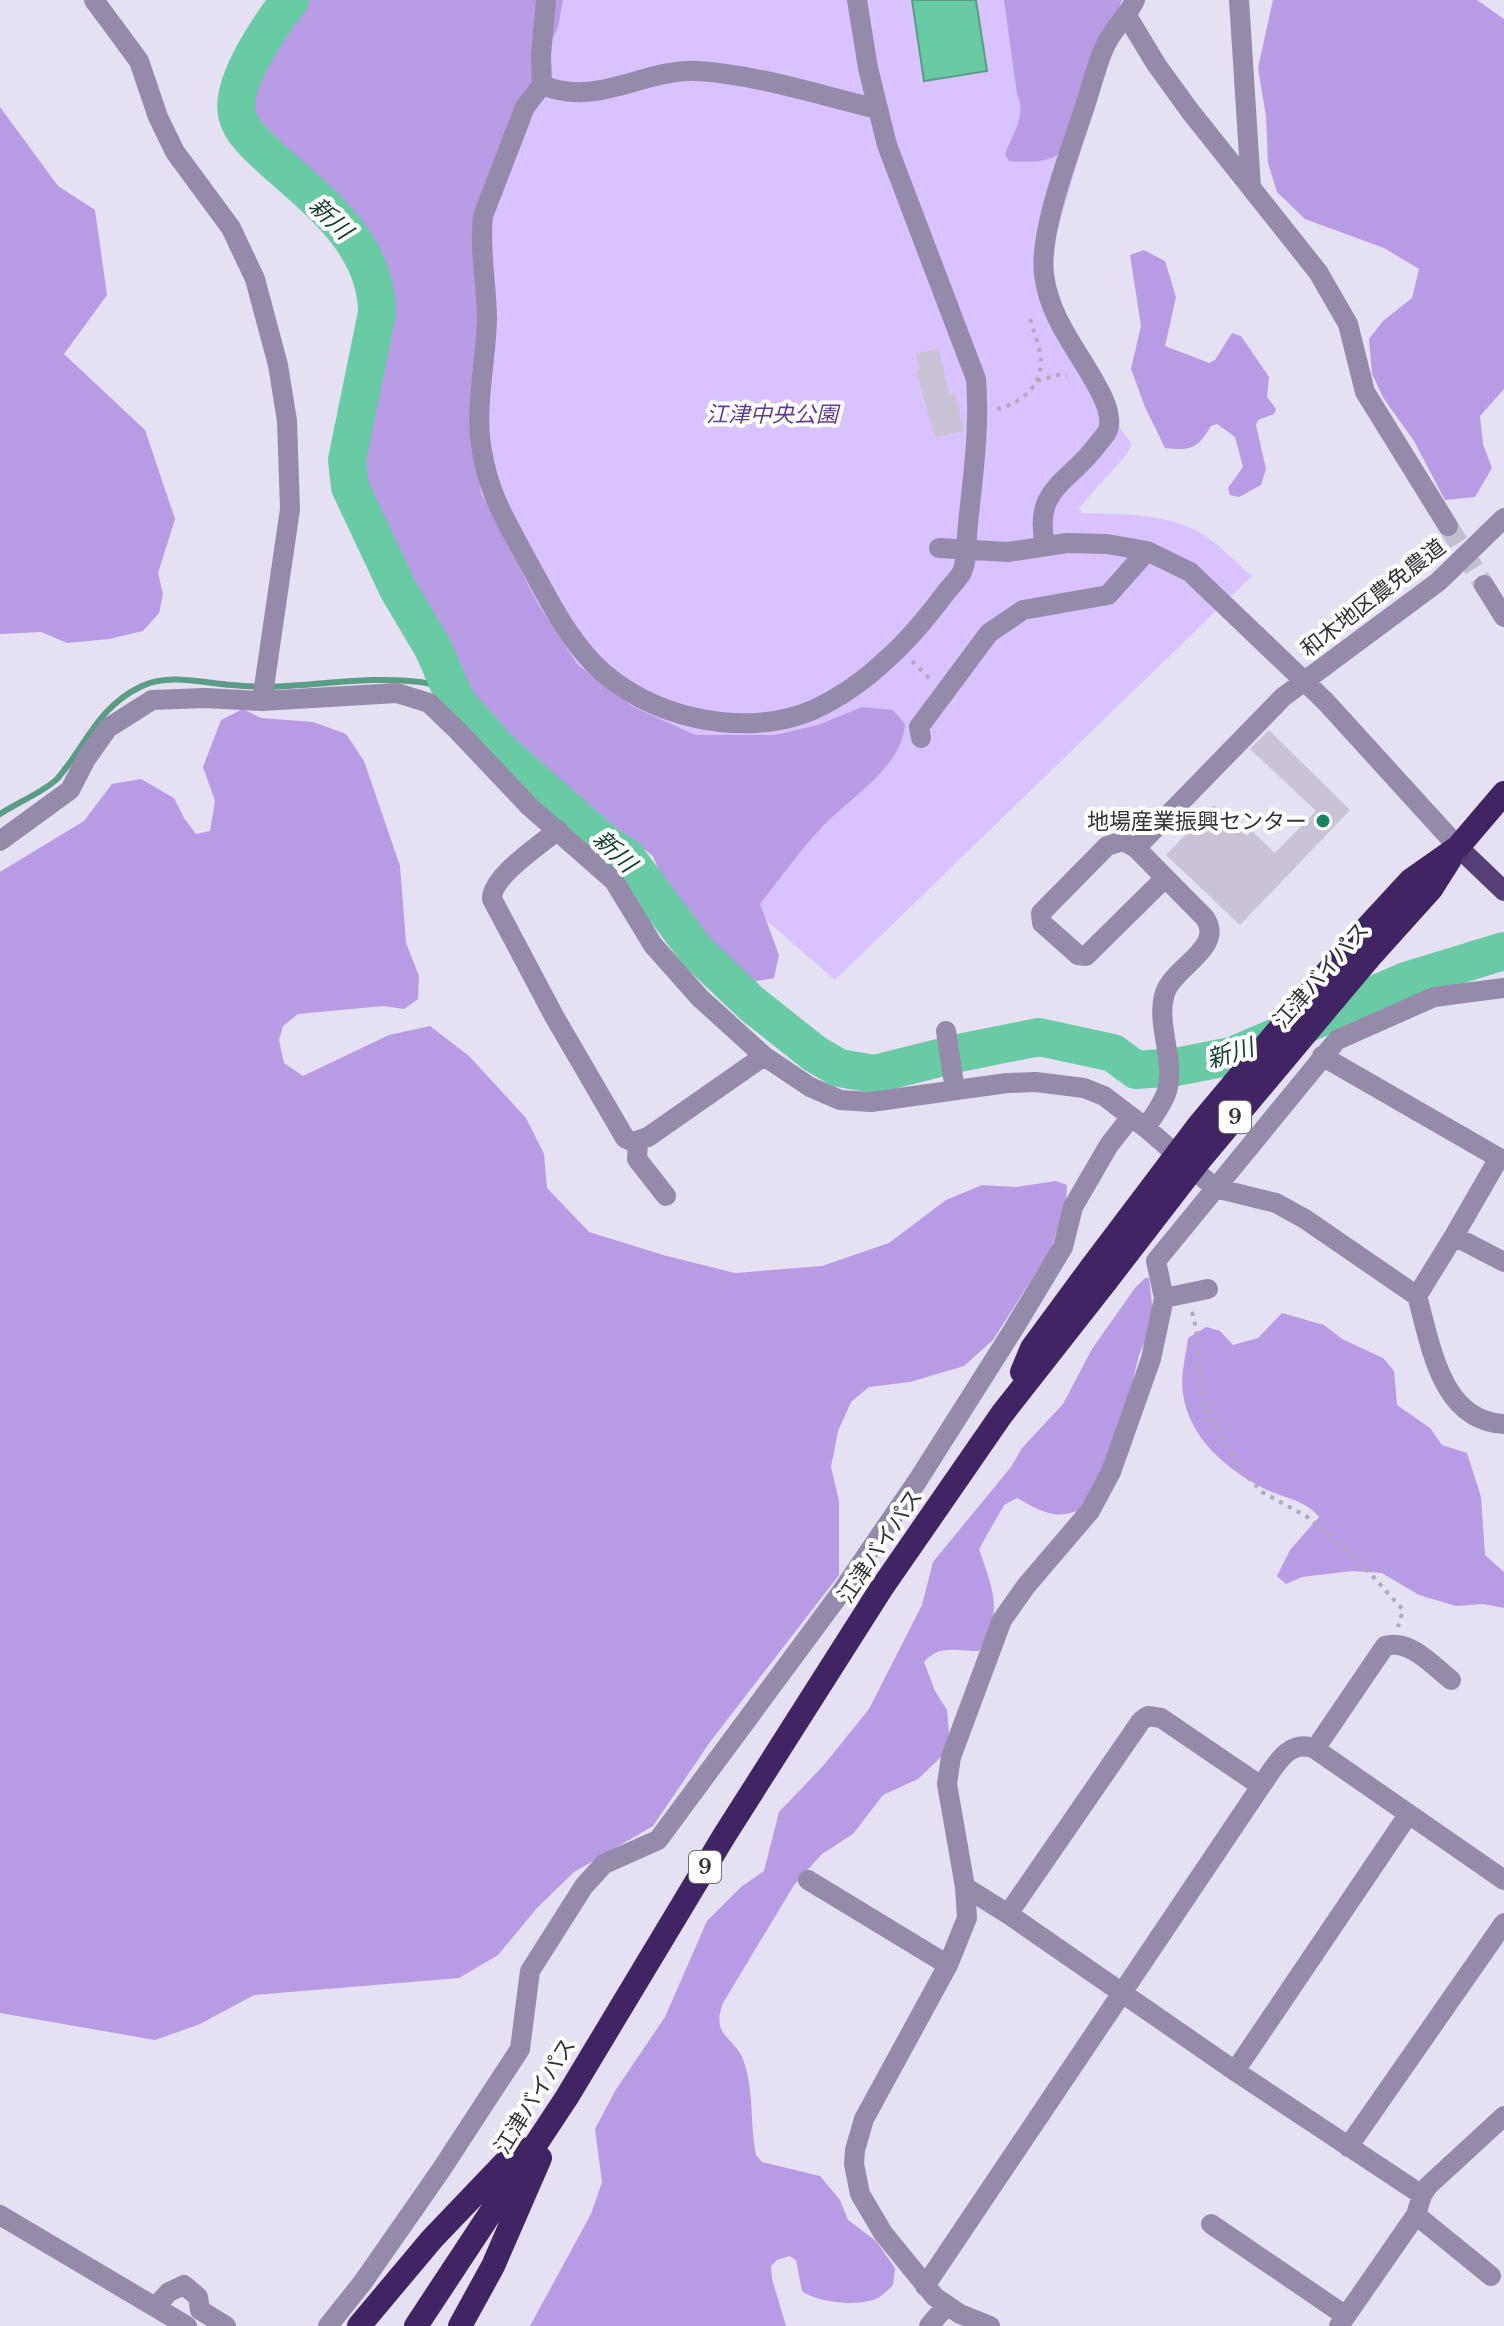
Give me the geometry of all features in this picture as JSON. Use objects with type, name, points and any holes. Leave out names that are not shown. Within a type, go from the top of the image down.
[{"type":"highway","points":[[1099,1274],[1199,1125],[1340,957],[1411,880],[1458,847],[1504,793]]},
{"type":"highway","name":"江津バイパス","points":[[416,2326],[567,2097],[724,1836],[881,1589],[1099,1274],[1431,889],[1458,847]]},
{"type":"highway","name":"9","points":[[359,2326],[432,2239],[567,2097]]},
{"type":"highway","name":"9","points":[[460,2326],[493,2266],[567,2097]]},
{"type":"main road","points":[[1458,847],[1504,891]]},
{"type":"street","points":[[94,0],[139,61],[158,117],[175,152],[231,228],[255,279],[278,365],[287,421],[290,509],[262,701]]},
{"type":"street","points":[[546,0],[541,55],[542,85],[525,107],[483,216],[481,235],[486,336],[479,421],[482,451],[497,506],[561,623],[594,664],[630,692],[695,718],[759,723],[812,710],[871,675],[899,648],[962,571],[965,550],[979,413],[976,379],[887,145],[868,68],[857,0]]},
{"type":"street","points":[[1239,0],[1251,187]]},
{"type":"street","points":[[1131,8],[1156,64],[1318,272],[1348,324],[1365,392],[1448,526]]},
{"type":"street","points":[[1045,545],[1041,530],[1046,499],[1088,457],[1108,430],[1109,417],[1104,401],[1068,339],[1048,292],[1044,273],[1045,251],[1059,185],[1106,44],[1131,8]]},
{"type":"street","points":[[542,85],[567,93],[601,90],[698,71],[769,81],[878,109]]},
{"type":"street","name":"和木地区農免農道","points":[[1136,848],[1283,697],[1438,582],[1504,518]]},
{"type":"street","points":[[939,548],[1008,552],[1045,545],[1107,544],[1147,551],[1190,572],[1304,681],[1458,847]]},
{"type":"street","points":[[921,738],[919,727],[989,633],[1023,610],[1108,595],[1147,551]]},
{"type":"street","points":[[1484,585],[1504,617]]},
{"type":"street","points":[[0,841],[70,790],[86,759],[108,728],[152,700],[205,698],[262,701],[397,693],[429,703],[530,807],[614,881],[653,945],[700,998],[764,1056],[810,1087],[854,1102],[871,1102],[954,1082],[1062,1084],[1104,1096],[1215,1188],[1276,1203],[1343,1244],[1417,1296],[1434,1356],[1453,1399],[1481,1420],[1504,1424]]},
{"type":"street","points":[[558,830],[498,880],[491,894],[494,906],[622,1135],[638,1142],[648,1137],[764,1056]]},
{"type":"street","points":[[328,2326],[363,2282],[520,2049],[530,1971],[584,1886],[604,1864],[658,1840],[842,1591],[918,1480],[1063,1247],[1073,1207],[1109,1145],[1164,1100],[1169,1081],[1164,995],[1176,974],[1205,946],[1211,932],[1205,918],[1136,848],[1123,841],[1107,846],[1041,913],[1042,923],[1078,955],[1086,956],[1165,878]]},
{"type":"street","points":[[990,2326],[946,2306],[925,2286],[868,2211],[856,2178],[855,2150],[864,2119],[948,1965],[967,1918],[965,1887],[947,1784],[951,1757],[1002,1620],[1026,1586],[1090,1511],[1111,1472],[1151,1359],[1164,1298],[1156,1261],[1337,1040],[1434,997],[1504,988]]},
{"type":"street","points":[[947,1037],[954,1082]]},
{"type":"street","points":[[1322,1056],[1501,1154],[1417,1296]]},
{"type":"street","points":[[638,1142],[637,1159],[666,1196]]},
{"type":"street","points":[[1454,1236],[1504,1262]]},
{"type":"street","points":[[1164,1298],[1198,1292]]},
{"type":"street","points":[[1315,1749],[1379,1652],[1391,1645],[1400,1644],[1411,1649],[1451,1680]]},
{"type":"street","points":[[1008,1914],[1141,1721],[1148,1716],[1161,1718],[1261,1786]]},
{"type":"street","points":[[925,2286],[1288,1750],[1301,1746],[1315,1749],[1504,1880]]},
{"type":"street","points":[[1235,2071],[1408,1815]]},
{"type":"street","points":[[808,1880],[948,1965]]},
{"type":"street","points":[[965,1887],[1422,2195]]},
{"type":"street","points":[[1348,2147],[1504,1923]]},
{"type":"street","points":[[1211,2224],[1343,2321],[1416,2215],[1428,2186],[1504,2116]]},
{"type":"street","points":[[0,2215],[187,2326]]},
{"type":"street","points":[[1416,2215],[1491,2276]]},
{"type":"street","points":[[156,2306],[169,2292],[184,2285],[198,2297],[200,2310],[226,2326]]},
{"type":"street","points":[[929,2326],[946,2306]]},
{"type":"path","points":[[979,413],[1015,403],[1036,382],[1041,362],[1030,318]]},
{"type":"path","points":[[1036,382],[1058,375],[1070,377],[1087,387],[1095,385]]},
{"type":"path","points":[[899,648],[935,684]]},
{"type":"path","points":[[1198,1292],[1196,1328],[1200,1390],[1205,1411],[1231,1449],[1237,1466],[1262,1492],[1306,1516],[1335,1540],[1399,1604],[1403,1610],[1402,1617],[1391,1645]]},
{"type":"green space","name":"江津中央公園","points":[[529,0],[1115,0],[1106,67],[1052,248],[1054,278],[1063,309],[1117,408],[1120,428],[1132,444],[1127,454],[1079,508],[1082,513],[1142,516],[1186,526],[1213,542],[1252,576],[835,980],[750,906],[614,730],[478,517],[465,372]]},
{"type":"shaded area","points":[[309,0],[563,0],[558,27],[514,120],[477,269],[479,352],[472,422],[481,493],[538,604],[578,665],[632,706],[695,735],[775,735],[818,725],[862,707],[893,710],[905,724],[902,740],[885,768],[822,827],[760,904],[779,955],[774,978],[747,983],[718,963],[668,894],[653,856],[521,755],[474,709],[363,496],[356,459],[387,303],[380,261],[362,228],[341,204],[262,143],[247,111],[250,89],[265,58]]},
{"type":"shaded area","points":[[912,0],[976,0],[987,71],[924,81]]},
{"type":"shaded area","points":[[1004,0],[1122,0],[1066,149],[1046,160],[1009,161],[1005,154],[1018,124],[1020,102]]},
{"type":"shaded area","points":[[1273,0],[1477,0],[1504,19],[1504,389],[1480,416],[1483,444],[1492,468],[1475,497],[1445,500],[1414,441],[1384,399],[1372,374],[1369,339],[1383,321],[1412,298],[1419,269],[1384,248],[1305,219],[1277,192],[1268,163],[1266,116],[1258,68]]},
{"type":"shaded area","points":[[0,107],[58,186],[95,210],[107,295],[64,354],[145,430],[175,519],[158,573],[163,594],[159,613],[143,631],[109,639],[67,643],[41,632],[0,634]]},
{"type":"shaded area","points":[[1144,250],[1165,261],[1176,297],[1165,346],[1209,363],[1215,360],[1232,333],[1241,336],[1269,377],[1267,397],[1276,409],[1274,414],[1258,420],[1256,425],[1266,469],[1261,485],[1239,497],[1230,495],[1228,488],[1243,467],[1235,437],[1217,424],[1211,426],[1202,440],[1192,447],[1165,448],[1145,407],[1131,369],[1141,326],[1130,255]]},
{"type":"shaded area","points":[[243,709],[261,718],[313,722],[346,734],[364,761],[400,866],[406,943],[419,976],[418,999],[404,1009],[383,1006],[298,1014],[283,1026],[279,1040],[284,1063],[303,1076],[389,1035],[430,1026],[469,1056],[526,1118],[544,1154],[547,1188],[589,1232],[735,1273],[822,1266],[889,1243],[946,1200],[982,1185],[1016,1187],[1056,1181],[1067,1185],[1066,1202],[1051,1249],[993,1340],[964,1366],[910,1382],[869,1387],[851,1402],[838,1431],[831,1467],[839,1501],[839,1575],[710,1742],[653,1826],[574,1872],[537,1908],[498,1955],[459,1978],[254,1995],[200,2024],[155,2040],[0,2013],[0,872],[84,821],[112,784],[141,779],[174,798],[196,834],[210,831],[215,801],[203,767],[221,720]]},
{"type":"shaded area","points":[[1145,1278],[1149,1278],[1154,1321],[1139,1355],[1124,1416],[1089,1505],[1069,1513],[1052,1514],[1017,1498],[1004,1505],[979,1549],[994,1600],[992,1624],[987,1637],[979,1651],[942,1651],[924,1662],[935,1691],[947,1710],[949,1734],[942,1756],[918,1779],[883,1795],[853,1834],[822,1854],[794,1885],[723,2003],[720,2014],[722,2030],[740,2053],[747,2073],[756,2155],[762,2162],[820,2176],[840,2200],[848,2220],[876,2241],[895,2268],[893,2285],[880,2297],[870,2301],[828,2301],[802,2291],[796,2260],[789,2256],[771,2266],[786,2326],[530,2326],[591,2214],[602,2182],[595,2129],[615,2091],[665,2017],[707,1921],[741,1887],[764,1871],[779,1812],[823,1766],[869,1709],[922,1605],[933,1562],[1011,1467],[1022,1448],[1063,1404],[1092,1349]]},
{"type":"shaded area","points":[[1282,1313],[1324,1325],[1342,1339],[1383,1358],[1394,1371],[1397,1405],[1430,1428],[1442,1445],[1467,1453],[1481,1497],[1485,1555],[1504,1572],[1504,1608],[1483,1604],[1456,1606],[1419,1595],[1382,1573],[1352,1571],[1302,1577],[1286,1584],[1277,1576],[1290,1550],[1319,1517],[1301,1503],[1251,1481],[1212,1451],[1193,1425],[1182,1380],[1188,1338],[1206,1327],[1220,1331],[1233,1345],[1258,1338]]},
{"type":"building","points":[[939,348],[949,394],[955,392],[964,431],[935,438],[916,370],[920,370],[916,354]]},
{"type":"building","name":"地場産業振興センター","points":[[1269,730],[1350,810],[1240,925],[1166,855],[1214,805],[1247,836],[1251,830],[1275,853],[1316,811],[1250,749]]},
{"type":"waterway","name":"新川","points":[[290,0],[263,38],[246,71],[236,101],[237,114],[252,140],[310,192],[343,227],[367,266],[377,313],[347,460],[350,487],[398,589],[433,648],[456,701],[501,752],[602,841],[627,858],[697,952],[752,1004],[815,1054],[839,1068],[875,1074],[1039,1037],[1113,1053],[1136,1070],[1176,1067],[1232,1056],[1406,981],[1504,951]]},
{"type":"waterway","points":[[0,814],[57,779],[103,716],[127,695],[152,682],[175,679],[255,687],[396,680],[436,686],[456,701]]},
{"type":"tunnel","points":[[1448,526],[1484,585]]},
{"type":"place","name":"地場産業振興センター","points":[[1323,821]]}]
